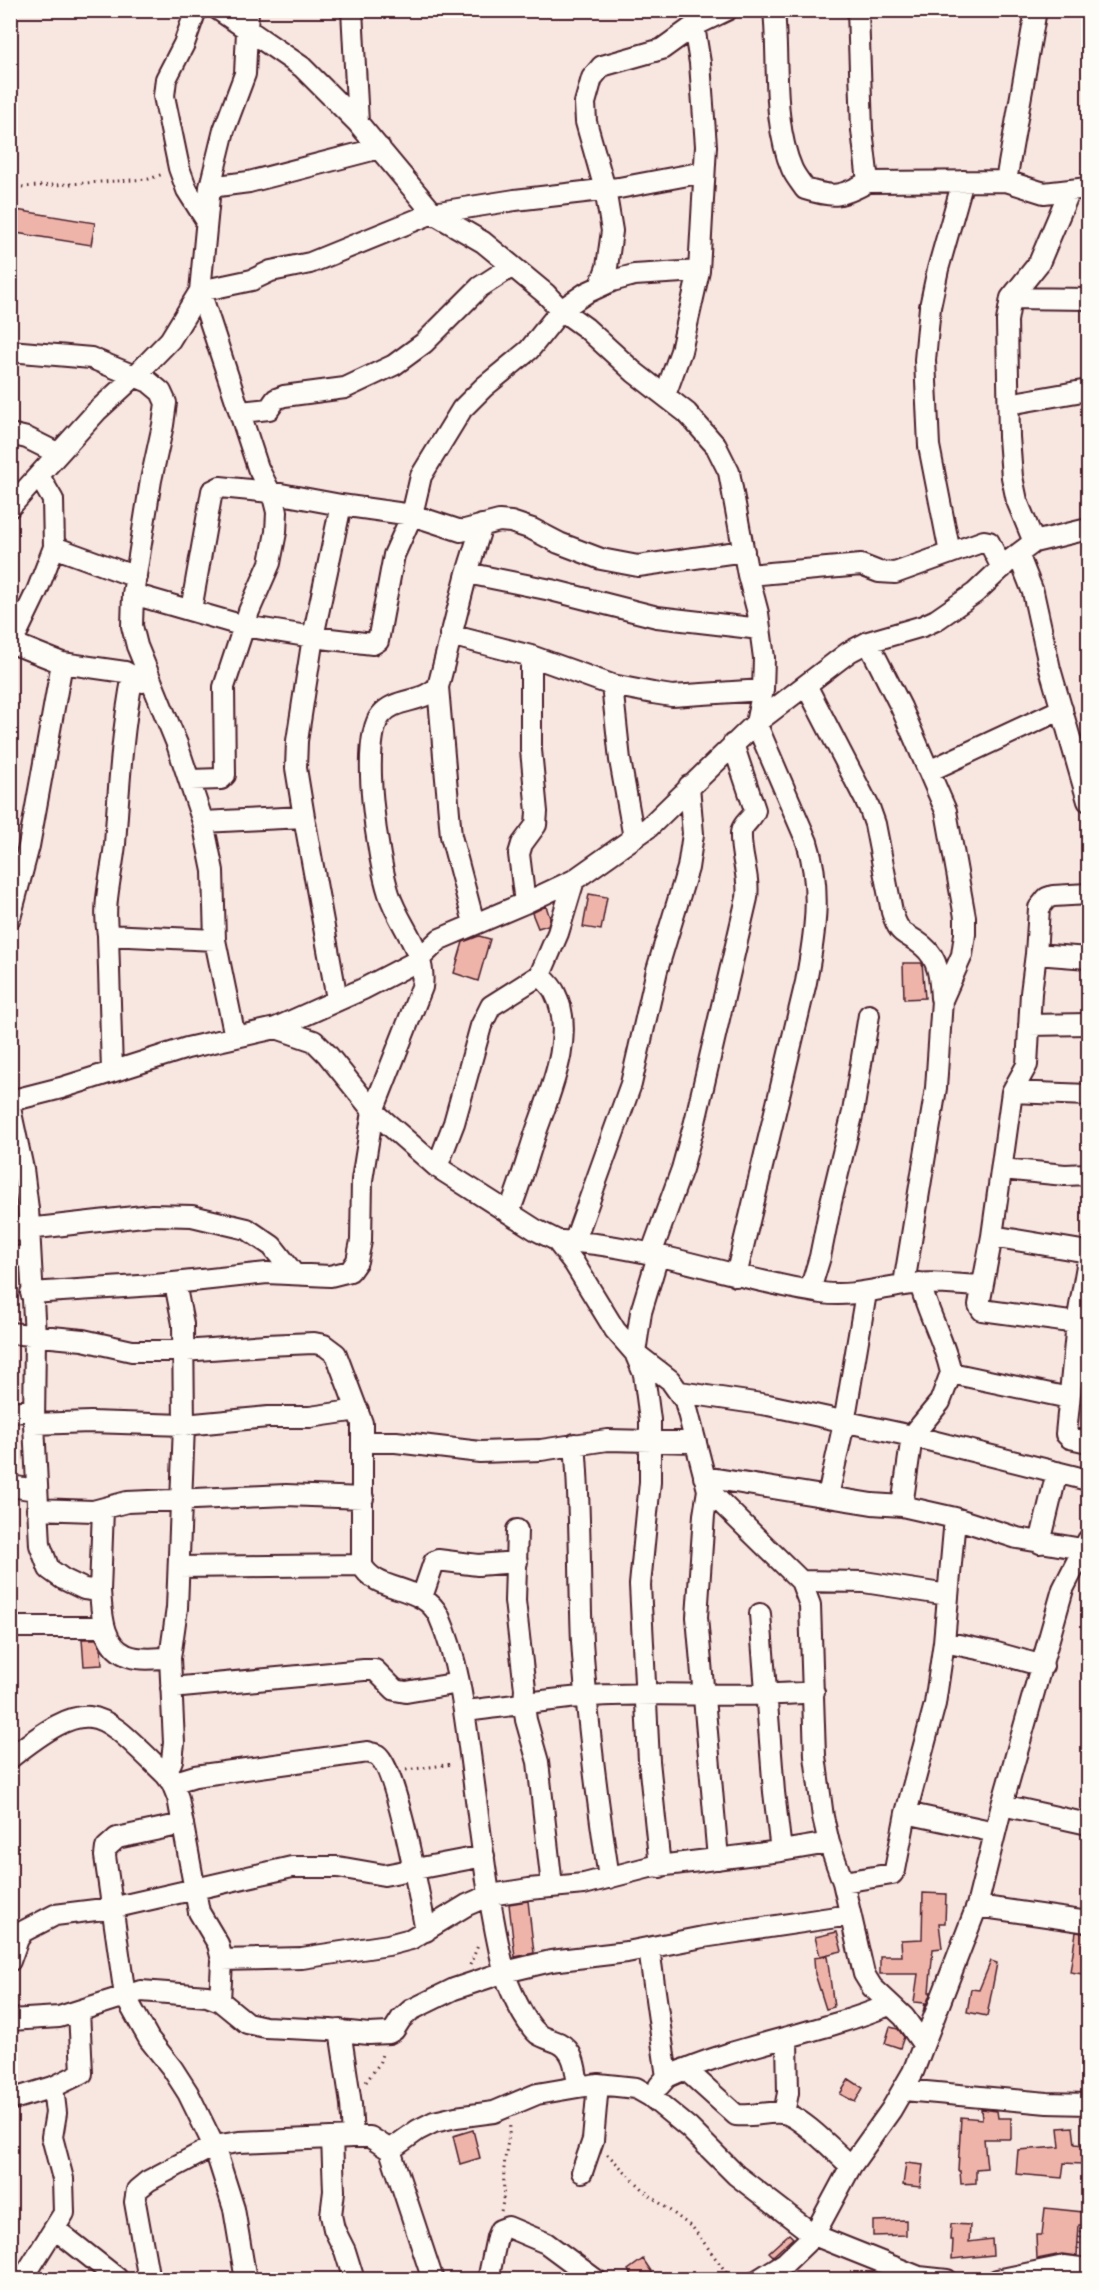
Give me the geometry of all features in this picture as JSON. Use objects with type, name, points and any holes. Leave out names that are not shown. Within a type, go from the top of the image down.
[{"type":"street","points":[[196,10],[184,44],[166,79],[164,96],[179,168],[187,190],[206,220]]},
{"type":"street","points":[[219,10],[248,19],[302,68],[358,123],[433,213],[483,242],[546,294],[561,310],[586,328],[634,372],[687,413],[716,446],[729,472],[764,658],[763,690],[756,723],[807,842],[812,857],[817,904],[815,934],[806,982],[736,1276]]},
{"type":"street","points":[[352,10],[358,123]]},
{"type":"street","points":[[600,286],[607,267],[612,231],[605,189],[586,122],[585,103],[592,78],[602,66],[662,49],[694,26],[727,10]]},
{"type":"street","points":[[774,10],[783,139],[792,170],[805,189],[829,196],[849,193],[868,182],[1006,181],[1044,193],[1079,189]]},
{"type":"street","points":[[858,10],[862,130],[868,182]]},
{"type":"street","points":[[1006,181],[1036,10]]},
{"type":"street","points":[[189,780],[221,779],[225,775],[224,687],[230,663],[270,563],[276,532],[277,512],[258,468],[200,291],[210,187],[224,130],[245,74],[248,19]]},
{"type":"street","points":[[665,395],[681,351],[699,271],[706,146],[701,74],[694,26]]},
{"type":"street","points":[[210,187],[249,182],[380,148]]},
{"type":"street","points":[[10,507],[96,411],[170,340],[200,291],[252,280],[271,271],[310,262],[433,213],[605,189],[704,172]]},
{"type":"street","points":[[950,553],[929,446],[925,360],[930,307],[938,269],[963,182]]},
{"type":"street","points":[[1079,189],[1035,271],[1011,298],[1006,344],[1012,477],[1023,518],[1033,592],[1048,660],[1089,801]]},
{"type":"street","points":[[241,412],[268,409],[276,399],[284,396],[345,388],[394,365],[424,343],[480,287],[511,267]]},
{"type":"street","points":[[54,547],[134,586],[191,610],[244,626],[373,644],[378,641],[394,555],[412,514],[421,476],[462,410],[484,387],[529,350],[561,310],[586,292],[634,275],[699,271]]},
{"type":"street","points":[[1011,298],[1089,299]]},
{"type":"street","points":[[10,351],[91,358],[135,376],[161,392],[166,403],[150,480],[134,586],[132,626],[136,645],[203,822],[213,871],[215,940],[235,1037]]},
{"type":"street","points":[[1009,404],[1089,390]]},
{"type":"street","points":[[10,434],[27,438],[57,453]]},
{"type":"street","points":[[39,476],[53,500],[54,547],[37,591],[11,644],[62,663],[125,672],[153,689]]},
{"type":"street","points":[[191,610],[212,491],[220,487],[270,492],[342,505],[412,514],[461,531],[499,521],[511,522],[601,559],[628,565],[638,566],[744,551]]},
{"type":"street","points":[[337,999],[296,768],[297,741],[313,637],[329,554],[342,505]]},
{"type":"street","points":[[474,923],[451,836],[438,687],[450,635],[482,525]]},
{"type":"street","points":[[10,1101],[61,1088],[187,1048],[276,1028],[417,961],[440,939],[574,880],[663,815],[689,786],[756,723],[849,652],[868,642],[936,620],[975,593],[1026,548],[1089,529]]},
{"type":"street","points":[[748,574],[861,566],[879,572],[895,573],[984,541],[989,542],[1002,568]]},
{"type":"street","points":[[467,573],[657,617],[760,629]]},
{"type":"street","points":[[450,635],[531,656],[612,685],[672,696],[763,690]]},
{"type":"street","points":[[868,642],[946,811],[965,917],[965,934],[962,955],[942,1000]]},
{"type":"street","points":[[525,903],[519,854],[522,844],[536,825],[537,812],[531,750],[531,656]]},
{"type":"street","points":[[10,918],[29,846],[62,663]]},
{"type":"street","points":[[112,1071],[106,916],[115,846],[121,749],[133,675]]},
{"type":"street","points":[[612,685],[620,760],[634,838]]},
{"type":"street","points":[[806,685],[869,807],[875,824],[889,902],[896,925],[903,934],[923,946],[934,958],[940,978],[942,1000],[936,1088],[912,1284],[925,1303],[947,1351],[951,1373],[940,1402],[912,1436],[902,1506]]},
{"type":"street","points":[[32,1293],[267,1273],[330,1276],[350,1271],[357,1261],[361,1240],[362,1180],[373,1111],[422,987],[423,975],[421,957],[403,928],[389,896],[381,865],[370,789],[374,727],[381,714],[396,704],[425,696],[438,687]]},
{"type":"street","points":[[929,771],[1062,709]]},
{"type":"street","points":[[660,1867],[649,1761],[640,1585],[650,1482],[649,1407],[644,1374],[635,1353],[641,1312],[655,1255],[692,1131],[749,887],[741,832],[746,822],[754,815],[755,810],[733,744]]},
{"type":"street","points":[[689,786],[693,834],[688,868],[657,970],[631,1084],[565,1240],[574,1263],[615,1330],[635,1353],[670,1380],[680,1392],[685,1401],[696,1442],[706,1483],[697,1617],[718,1859]]},
{"type":"street","points":[[203,822],[304,818]]},
{"type":"street","points":[[437,1167],[454,1123],[481,1026],[491,1005],[540,975],[558,933],[574,880]]},
{"type":"street","points":[[1077,1323],[982,1310],[979,1305],[992,1236],[1012,1092],[1027,1065],[1038,908],[1053,896],[1089,894]]},
{"type":"street","points":[[108,935],[215,940]]},
{"type":"street","points":[[1036,954],[1089,958]]},
{"type":"street","points":[[509,1212],[548,1100],[558,1066],[561,1045],[561,1014],[555,992],[540,975]]},
{"type":"street","points":[[810,1290],[820,1257],[853,1112],[869,1015]]},
{"type":"street","points":[[1029,1025],[1089,1024]]},
{"type":"street","points":[[276,1028],[314,1041],[373,1111],[437,1167],[536,1230],[565,1240],[655,1255],[736,1276],[823,1293],[866,1293],[912,1284],[982,1286]]},
{"type":"street","points":[[1012,1092],[1089,1095]]},
{"type":"street","points":[[10,1108],[26,1187],[19,1230],[20,1257],[32,1293],[35,1336],[34,1417],[36,1499],[40,1545],[49,1569],[84,1589],[100,1591]]},
{"type":"street","points":[[1002,1169],[1065,1175],[1089,1174]]},
{"type":"street","points":[[19,1230],[152,1215],[192,1216],[247,1229],[272,1246],[294,1274]]},
{"type":"street","points":[[992,1236],[1089,1252]]},
{"type":"street","points":[[1089,1260],[1077,1323],[1066,1434],[1070,1438],[1089,1442]]},
{"type":"street","points":[[175,1282],[183,1324],[184,1425],[177,1608],[170,1658],[174,1743],[169,1779],[183,1824],[199,1912],[218,1944],[222,1960],[220,2001]]},
{"type":"street","points":[[828,1496],[844,1423],[866,1293]]},
{"type":"street","points":[[10,1334],[83,1340],[132,1352],[183,1352],[314,1343],[324,1345],[336,1354],[362,1423],[362,1565],[365,1573],[374,1578],[422,1598],[434,1607],[439,1618],[459,1683],[490,1895],[505,1972],[509,1985],[531,2026],[539,2035],[562,2045],[573,2056],[578,2087]]},
{"type":"street","points":[[951,1373],[1069,1398]]},
{"type":"street","points":[[680,1392],[768,1405],[912,1436],[1089,1480]]},
{"type":"street","points":[[10,1412],[34,1417],[90,1422],[184,1425],[268,1417],[310,1417],[358,1410]]},
{"type":"street","points":[[363,1442],[396,1442],[480,1452],[541,1450],[607,1440],[696,1442]]},
{"type":"street","points":[[575,1444],[579,1480],[582,1641],[609,1878]]},
{"type":"street","points":[[1041,1543],[1057,1472]]},
{"type":"street","points":[[706,1483],[902,1506],[955,1518],[1017,1538],[1041,1543],[1087,1547],[1064,1589],[1002,1805],[977,1906],[904,2090],[851,2166],[814,2235],[785,2263],[758,2280]]},
{"type":"street","points":[[706,1483],[801,1581],[810,1605],[815,1756],[829,1843],[843,1882],[864,1974],[872,1987],[904,2018],[923,2044]]},
{"type":"street","points":[[10,1485],[36,1499],[93,1511],[127,1502],[182,1498],[286,1495],[363,1498]]},
{"type":"street","points":[[103,1509],[100,1591],[104,1627],[111,1640],[127,1656],[170,1658]]},
{"type":"street","points":[[843,1882],[892,1874],[935,1704],[944,1642],[955,1518]]},
{"type":"street","points":[[517,1530],[515,1601],[525,1689],[524,1705],[538,1762],[552,1886]]},
{"type":"street","points":[[422,1598],[434,1562],[438,1560],[478,1564],[517,1562]]},
{"type":"street","points":[[179,1568],[362,1565]]},
{"type":"street","points":[[801,1581],[864,1582],[948,1595]]},
{"type":"street","points":[[760,1614],[781,1851]]},
{"type":"street","points":[[10,1627],[104,1627]]},
{"type":"street","points":[[944,1642],[993,1652],[1043,1666]]},
{"type":"street","points":[[171,1688],[291,1675],[364,1670],[375,1670],[395,1690],[406,1692],[459,1683]]},
{"type":"street","points":[[464,1711],[587,1696],[740,1694],[768,1696],[814,1692]]},
{"type":"street","points":[[10,1758],[56,1725],[74,1717],[93,1716],[119,1729],[169,1779]]},
{"type":"street","points":[[169,1779],[368,1752],[376,1754],[382,1761],[392,1784],[426,1930]]},
{"type":"street","points":[[1002,1805],[1089,1824]]},
{"type":"street","points":[[906,1813],[995,1832]]},
{"type":"street","points":[[183,1824],[117,1838],[106,1848],[112,1908],[125,1996],[149,2039],[188,2093],[214,2146],[234,2209],[246,2280]]},
{"type":"street","points":[[222,1960],[302,1958],[387,1944],[411,1939],[467,1905],[490,1895],[584,1884],[650,1867],[829,1843]]},
{"type":"street","points":[[10,1961],[18,1939],[24,1931],[55,1915],[112,1908],[292,1867],[338,1867],[384,1875],[484,1856]]},
{"type":"street","points":[[977,1906],[1089,1922]]},
{"type":"street","points":[[10,2020],[49,2019],[141,1991],[207,1996],[220,2001],[247,2023],[265,2027],[340,2030],[369,2034],[389,2032],[394,2030],[411,2010],[454,1989],[505,1972],[551,1961],[649,1949],[704,1937],[850,1916]]},
{"type":"street","points":[[649,1949],[676,2073],[736,2115],[784,2113],[796,2118],[851,2166]]},
{"type":"street","points":[[650,2096],[676,2073],[730,2052],[787,2039],[889,2005]]},
{"type":"street","points":[[10,2100],[53,2087],[82,2073],[79,2011]]},
{"type":"street","points":[[340,2030],[351,2104],[353,2137]]},
{"type":"street","points":[[784,2113],[788,2093],[787,2039]]},
{"type":"street","points":[[582,2172],[593,2140],[598,2084]]},
{"type":"street","points":[[390,2150],[434,2122],[494,2112],[537,2094],[598,2084],[636,2088],[650,2096],[689,2128],[736,2175],[814,2235],[919,2277],[947,2280]]},
{"type":"street","points":[[22,2280],[63,2217],[65,2201],[63,2179],[52,2138],[56,2113],[53,2087]]},
{"type":"street","points":[[904,2090],[1047,2103],[1089,2104]]},
{"type":"street","points":[[149,2280],[135,2202],[137,2190],[148,2181],[214,2146],[249,2142],[370,2137],[390,2150],[433,2280]]},
{"type":"street","points":[[332,2138],[334,2191],[331,2215],[334,2229],[345,2251],[354,2280]]},
{"type":"street","points":[[488,2280],[500,2230],[508,2227],[546,2243],[596,2280]]},
{"type":"street","points":[[55,2229],[117,2278],[145,2252]]},
{"type":"street","points":[[997,2280],[1064,2266],[1082,2268]]},
{"type":"path","points":[[10,186],[149,180],[179,168]]},
{"type":"path","points":[[382,1761],[404,1771],[471,1761]]},
{"type":"path","points":[[454,1989],[469,1968],[481,1936]]},
{"type":"path","points":[[351,2104],[379,2064],[389,2032]]},
{"type":"path","points":[[500,2230],[504,2202],[504,2165],[512,2106]]},
{"type":"path","points":[[593,2140],[648,2194],[693,2228],[732,2280]]},
{"type":"path","points":[[1082,2268],[1084,2216]]},
{"type":"building","points":[[10,209],[95,223],[91,245],[10,232]]},
{"type":"building","points":[[589,894],[607,897],[601,930],[583,927]]},
{"type":"building","points":[[546,906],[550,918],[548,925],[538,928],[532,913]]},
{"type":"building","points":[[479,936],[490,939],[478,981],[454,973],[463,942]]},
{"type":"building","points":[[903,963],[922,963],[925,998],[904,999]]},
{"type":"building","points":[[82,1639],[96,1639],[101,1648],[102,1665],[84,1666]]},
{"type":"building","points":[[923,1893],[946,1894],[945,1923],[939,1923],[942,1948],[933,1949],[929,1992],[931,1992],[923,2012],[925,2003],[914,2002],[918,1974],[880,1974],[880,1956],[902,1956],[901,1940],[922,1939]]},
{"type":"building","points":[[528,1901],[534,1953],[515,1957],[509,1904]]},
{"type":"building","points":[[837,1932],[842,1951],[820,1956],[815,1937]]},
{"type":"building","points":[[1076,1932],[1089,1934],[1089,1975],[1070,1972]]},
{"type":"building","points":[[827,1956],[834,2007],[826,2009],[815,1974],[814,1958]]},
{"type":"building","points":[[991,1961],[997,1963],[987,2016],[967,2012],[971,1989],[979,1990]]},
{"type":"building","points":[[890,2027],[898,2029],[904,2037],[900,2048],[885,2043]]},
{"type":"building","points":[[849,2079],[863,2088],[855,2102],[840,2094]]},
{"type":"building","points":[[981,2109],[997,2111],[998,2118],[1011,2118],[1011,2139],[984,2139],[987,2168],[976,2169],[976,2183],[961,2184],[960,2171],[958,2171],[961,2117],[982,2119]]},
{"type":"building","points":[[1073,2127],[1075,2144],[1084,2145],[1082,2164],[1064,2163],[1062,2178],[1016,2174],[1018,2150],[1060,2147],[1058,2128]]},
{"type":"building","points":[[473,2130],[480,2158],[460,2164],[453,2136]]},
{"type":"building","points":[[906,2163],[923,2165],[920,2187],[903,2185]]},
{"type":"building","points":[[1045,2208],[1083,2212],[1082,2225],[1079,2225],[1077,2256],[1062,2254],[1037,2259],[1036,2235],[1042,2235]]},
{"type":"building","points":[[906,2220],[906,2235],[873,2236],[873,2221]]},
{"type":"building","points":[[951,2224],[970,2225],[969,2242],[992,2239],[993,2255],[952,2259]]},
{"type":"building","points":[[789,2234],[793,2238],[773,2256],[769,2252]]},
{"type":"building","points":[[643,2259],[657,2280],[634,2280],[628,2270]]}]
